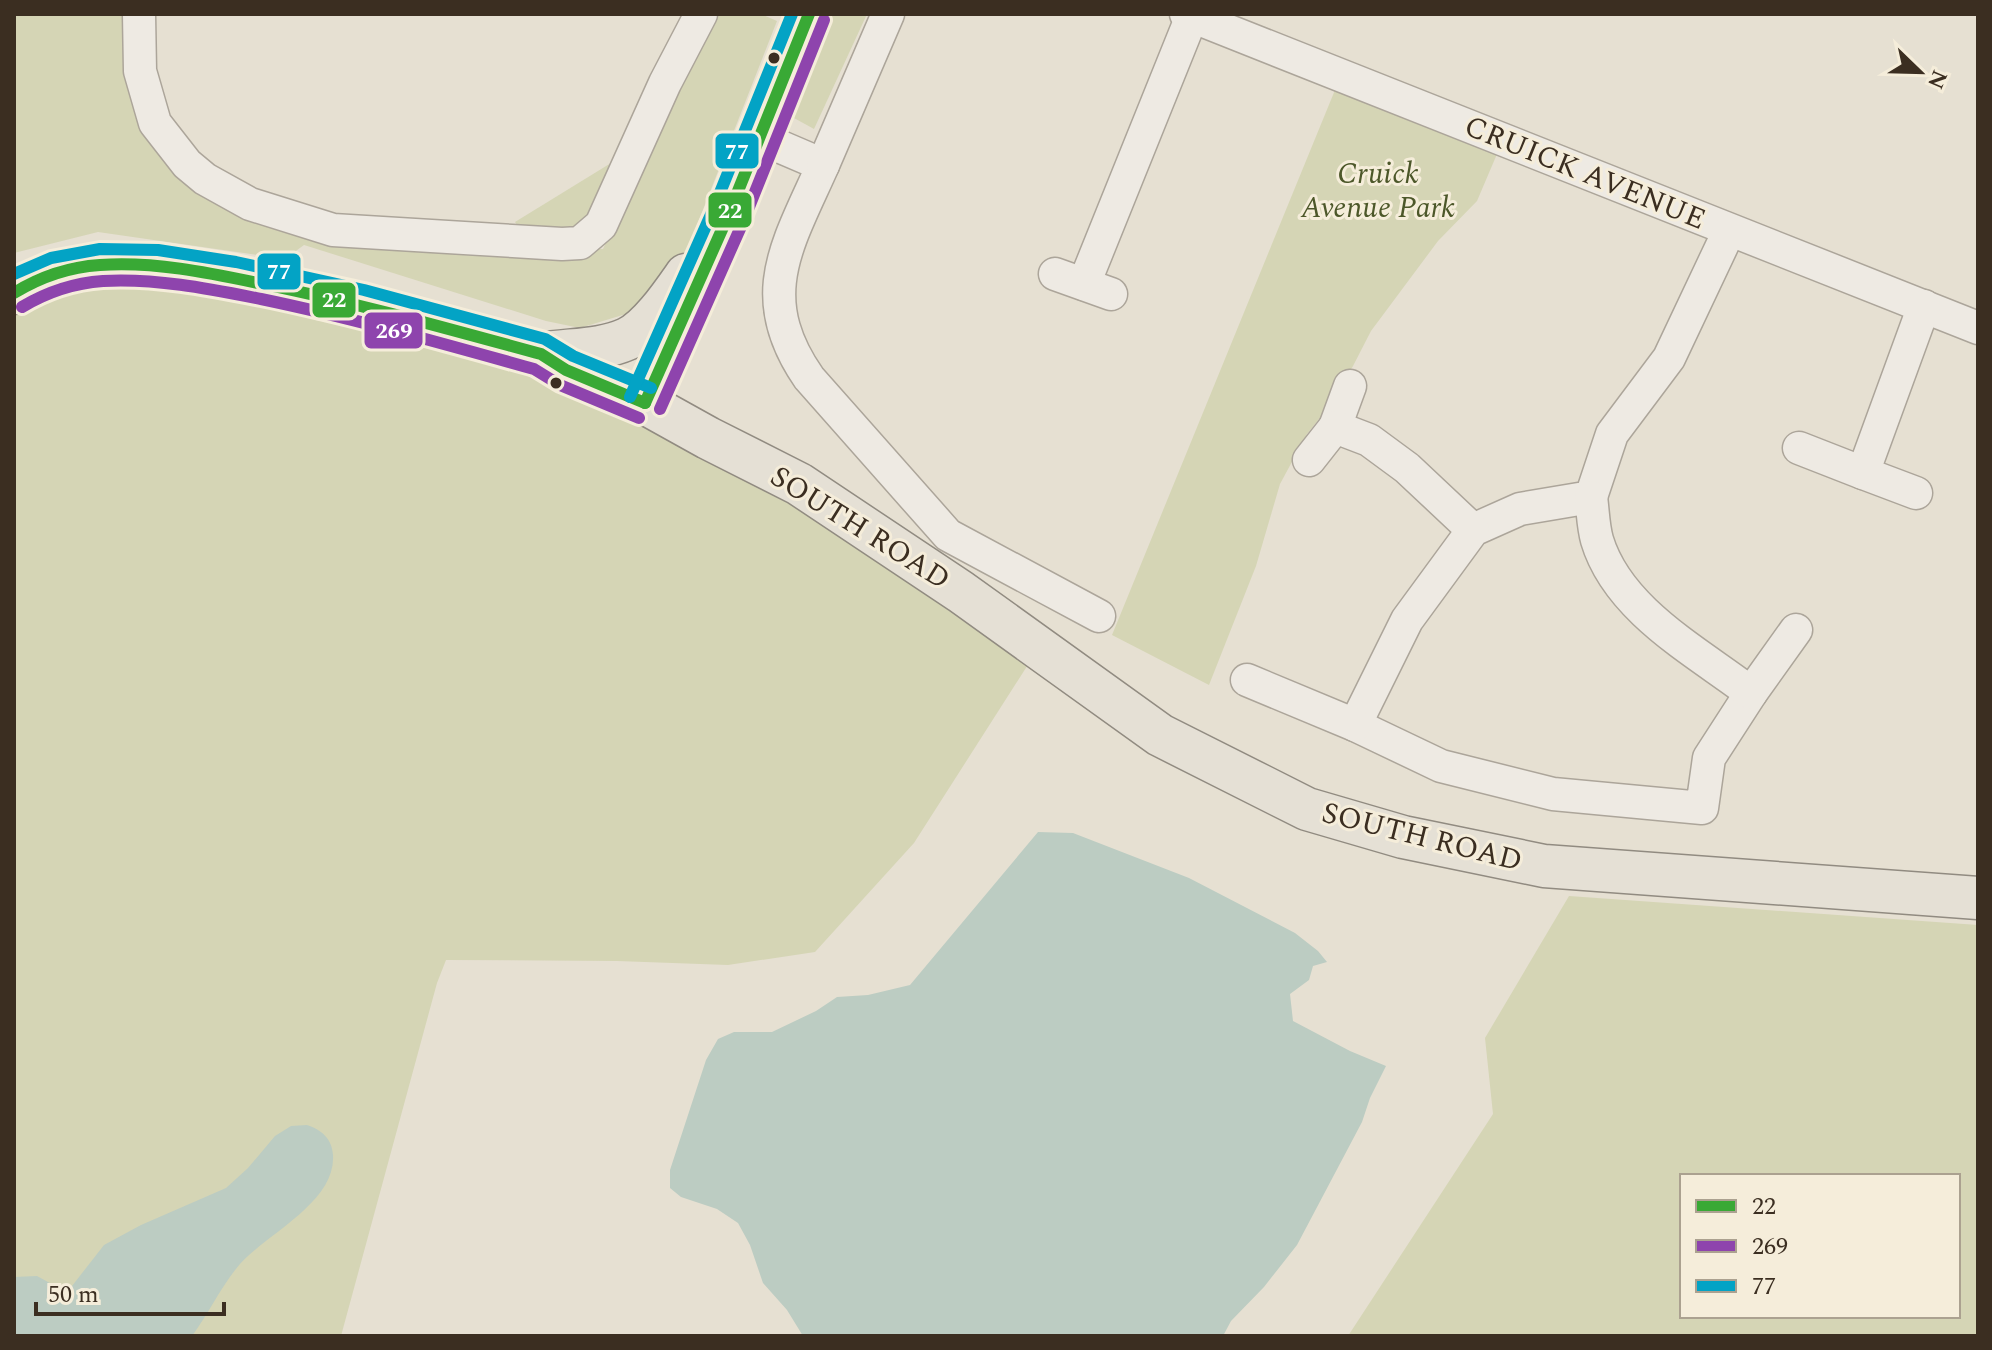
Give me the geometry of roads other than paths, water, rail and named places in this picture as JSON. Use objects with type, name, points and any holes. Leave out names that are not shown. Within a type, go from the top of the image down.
[{"type":"main road","points":[[645,403],[728,216],[809,14]]},
{"type":"main road","points":[[14,293],[34,280],[101,265],[193,270],[333,297],[541,354],[587,349],[629,338],[662,308],[728,216]]},
{"type":"main road","name":"SOUTH ROAD","points":[[541,354],[566,370],[645,403],[799,484],[961,592],[1160,735],[1307,809],[1403,837],[1544,866],[1978,898]]},
{"type":"street","points":[[139,14],[140,71],[155,123],[187,164],[205,179],[250,204],[333,230],[562,244],[580,243],[601,225],[665,83],[701,14]]},
{"type":"street","points":[[760,138],[823,165],[888,14]]},
{"type":"street","name":"CRUICK AVENUE","points":[[1083,284],[1189,15],[1978,328]]},
{"type":"street","name":"SOUTH ROAD","points":[[823,165],[784,253],[778,285],[783,323],[794,357],[948,535],[1099,616]]},
{"type":"street","points":[[1729,231],[1669,358],[1612,434],[1591,497],[1597,539],[1614,577],[1637,607],[1751,693]]},
{"type":"street","points":[[1863,473],[1924,306]]},
{"type":"street","points":[[1309,460],[1335,427],[1350,386]]},
{"type":"street","points":[[1335,427],[1369,440],[1407,468],[1473,530]]},
{"type":"street","points":[[1799,448],[1916,493]]},
{"type":"street","points":[[1355,725],[1407,620],[1473,530],[1520,509],[1591,497]]},
{"type":"street","points":[[1247,680],[1355,725],[1441,766],[1553,794],[1702,808],[1709,758],[1796,630]]},
{"type":"park label","name":"Cruick Avenue Park","points":[[1378,191]]}]
